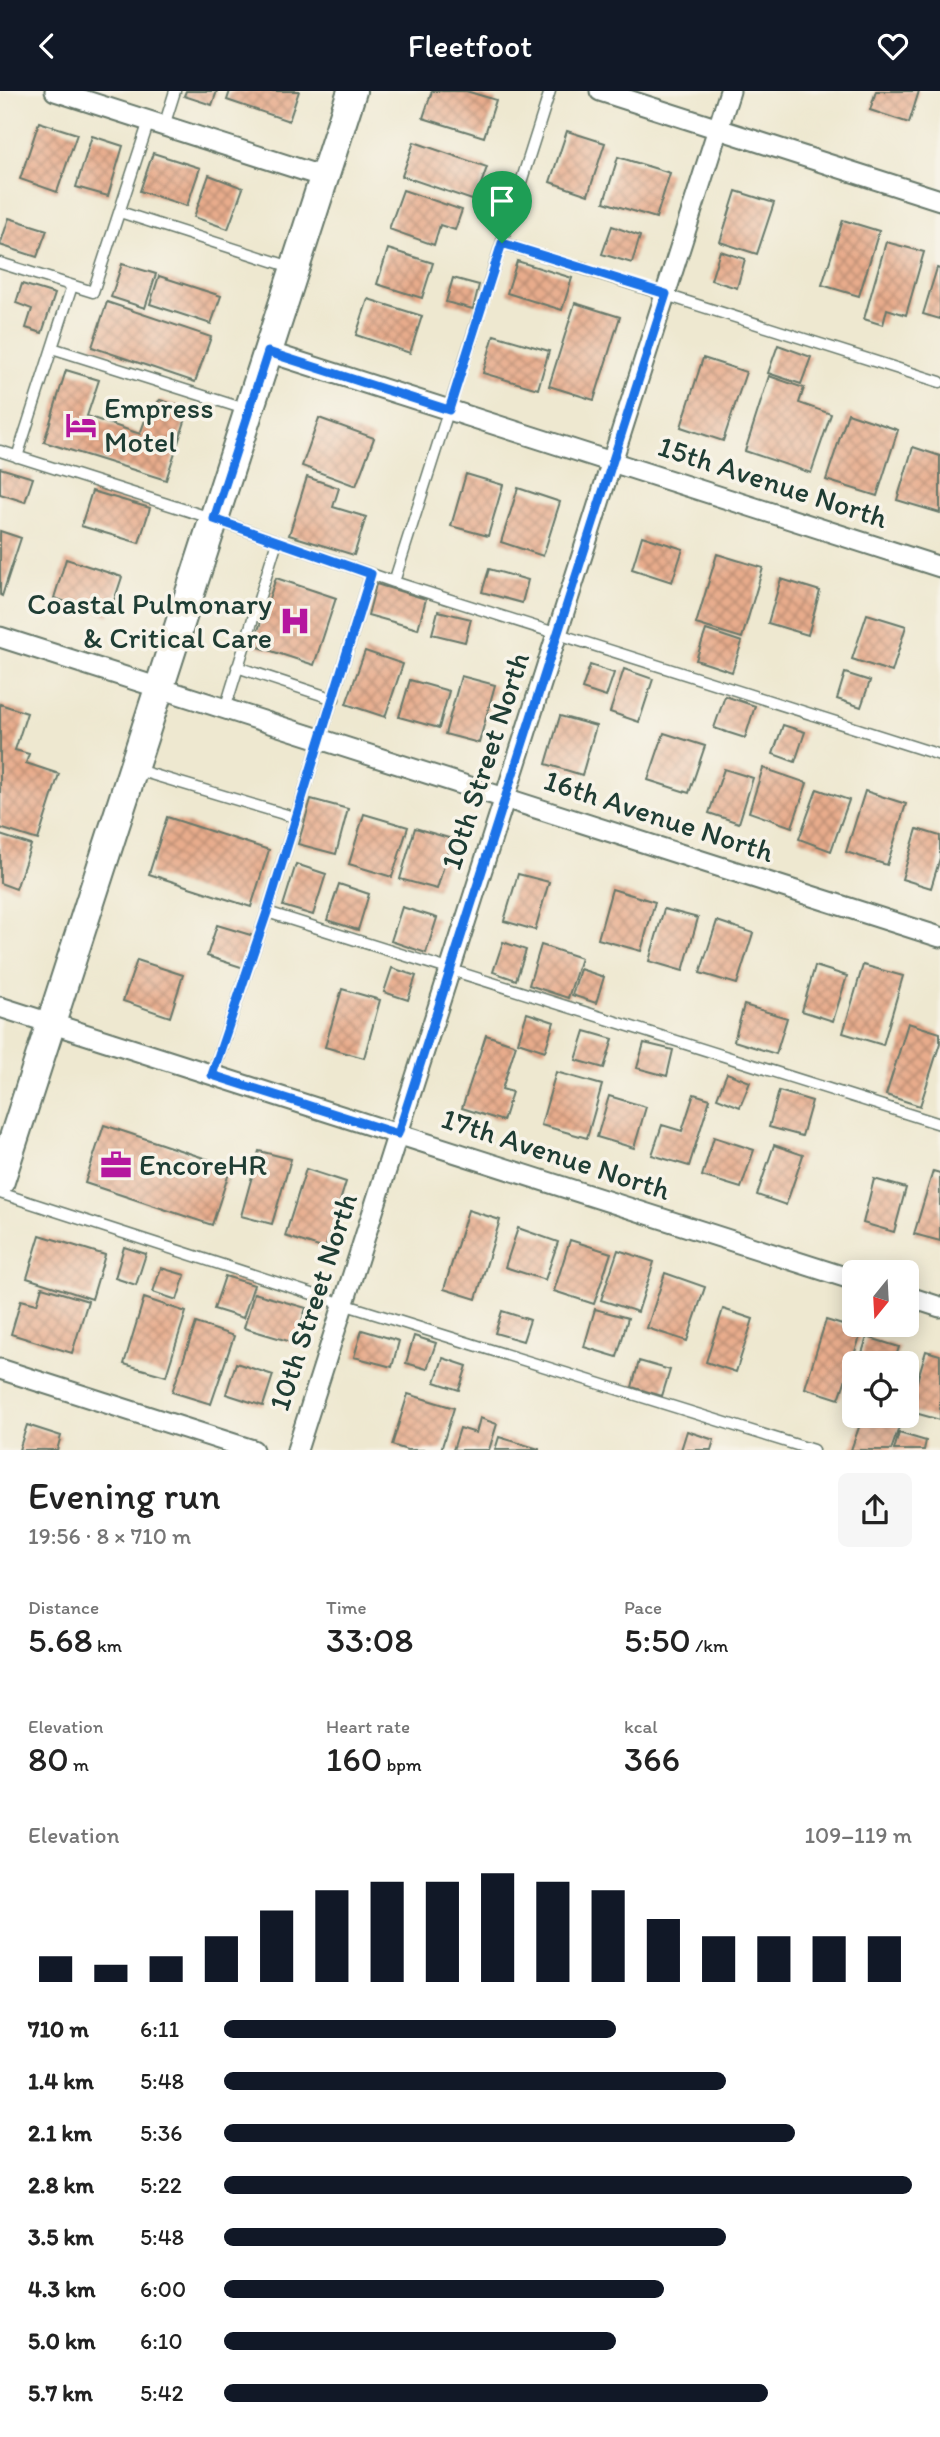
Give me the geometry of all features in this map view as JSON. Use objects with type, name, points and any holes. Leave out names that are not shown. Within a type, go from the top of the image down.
[{"type":"main road","points":[[0,1181],[352,91]]},
{"type":"street","points":[[55,91],[324,177]]},
{"type":"street","points":[[600,91],[940,200]]},
{"type":"street","name":"10th Street North","points":[[297,1450],[730,91]]},
{"type":"street","name":"15th Avenue North","points":[[268,352],[940,566]]},
{"type":"street","name":"16th Avenue North","points":[[0,637],[940,937]]},
{"type":"street","name":"17th Avenue North","points":[[0,1007],[842,1276]]},
{"type":"street","points":[[919,1300],[940,1307]]},
{"type":"street","points":[[0,1369],[253,1450]]},
{"type":"lane","points":[[0,263],[93,292],[120,212],[156,123],[175,91]]},
{"type":"lane","points":[[394,582],[550,91]]},
{"type":"lane","points":[[120,212],[295,268]]},
{"type":"lane","points":[[502,243],[940,381]]},
{"type":"lane","points":[[17,457],[72,286]]},
{"type":"lane","points":[[52,348],[249,410]]},
{"type":"lane","points":[[0,451],[214,519],[394,582],[940,755]]},
{"type":"lane","points":[[225,709],[277,541]]},
{"type":"lane","points":[[212,1075],[297,818],[371,574]]},
{"type":"lane","points":[[237,667],[334,699]]},
{"type":"lane","points":[[133,769],[297,818]]},
{"type":"lane","points":[[267,912],[940,1124]]},
{"type":"lane","points":[[0,1193],[343,1304],[813,1450]]},
{"type":"building","points":[[186,91],[217,91],[212,105],[184,96]]},
{"type":"building","points":[[230,91],[299,91],[289,121],[227,100]]},
{"type":"building","points":[[432,91],[466,91],[496,100],[484,137],[423,118]]},
{"type":"building","points":[[876,91],[919,91],[909,123],[870,110]]},
{"type":"building","points":[[39,122],[77,134],[57,192],[20,179]]},
{"type":"building","points":[[567,131],[605,143],[588,195],[550,182]]},
{"type":"building","points":[[92,136],[123,146],[108,196],[76,187]]},
{"type":"building","points":[[414,142],[487,167],[475,201],[402,176]]},
{"type":"building","points":[[153,153],[200,168],[187,206],[140,191]]},
{"type":"building","points":[[618,157],[670,173],[656,218],[604,202]]},
{"type":"building","points":[[209,175],[243,188],[228,229],[194,217]]},
{"type":"building","points":[[403,190],[462,210],[455,230],[440,225],[434,245],[389,229]]},
{"type":"building","points":[[736,191],[774,203],[757,254],[720,242]]},
{"type":"building","points":[[9,218],[47,230],[37,257],[0,245]]},
{"type":"building","points":[[843,220],[879,231],[859,296],[822,285]]},
{"type":"building","points":[[612,226],[640,236],[632,263],[602,254]]},
{"type":"building","points":[[886,242],[924,252],[906,315],[887,309],[883,325],[864,319]]},
{"type":"building","points":[[388,249],[433,263],[422,298],[377,284]]},
{"type":"building","points":[[720,251],[745,259],[737,288],[711,280]]},
{"type":"building","points":[[517,261],[572,278],[562,310],[507,293]]},
{"type":"building","points":[[122,264],[156,274],[145,308],[111,297]]},
{"type":"building","points":[[937,268],[940,269],[940,319],[923,314]]},
{"type":"building","points":[[159,276],[221,296],[211,324],[150,304]]},
{"type":"building","points":[[453,278],[479,285],[473,309],[446,302]]},
{"type":"building","points":[[22,284],[55,294],[42,333],[26,328],[32,309],[16,303]]},
{"type":"building","points":[[368,299],[422,316],[410,353],[356,335]]},
{"type":"building","points":[[107,302],[211,337],[195,382],[92,347]]},
{"type":"building","points":[[575,303],[620,317],[594,400],[549,386]]},
{"type":"building","points":[[494,335],[549,351],[538,389],[483,373]]},
{"type":"building","points":[[778,345],[811,357],[801,384],[768,373]]},
{"type":"building","points":[[703,358],[746,372],[723,441],[681,427]]},
{"type":"building","name":"Empress Motel","points":[[66,370],[99,380],[87,416],[140,434],[148,412],[160,400],[189,409],[166,480],[44,442]]},
{"type":"building","points":[[769,376],[804,388],[799,403],[831,414],[811,473],[745,451]]},
{"type":"building","points":[[848,413],[898,430],[877,496],[826,480]]},
{"type":"building","points":[[319,418],[374,438],[356,486],[302,466]]},
{"type":"building","points":[[913,447],[940,456],[940,513],[897,500]]},
{"type":"building","points":[[0,468],[33,478],[25,502],[0,494]]},
{"type":"building","points":[[466,474],[503,485],[488,536],[451,526]]},
{"type":"building","points":[[307,477],[339,488],[333,507],[366,517],[354,555],[289,535]]},
{"type":"building","points":[[518,488],[560,502],[543,556],[501,542]]},
{"type":"building","points":[[92,491],[150,508],[139,543],[81,526]]},
{"type":"building","points":[[0,531],[21,538],[2,596],[0,595]]},
{"type":"building","points":[[642,536],[683,549],[672,582],[632,569]]},
{"type":"building","points":[[717,554],[763,568],[742,638],[696,624]]},
{"type":"building","points":[[66,559],[122,577],[109,616],[54,598]]},
{"type":"building","points":[[489,569],[528,580],[522,603],[482,592]]},
{"type":"building","name":"Coastal Pulmonary & Critical Care","points":[[276,578],[336,598],[314,665],[253,645]]},
{"type":"building","points":[[781,579],[820,591],[808,635],[768,623]]},
{"type":"building","points":[[376,584],[426,599],[418,629],[368,615]]},
{"type":"building","points":[[438,611],[471,619],[465,642],[432,634]]},
{"type":"building","points":[[867,614],[906,626],[892,672],[852,659]]},
{"type":"building","points":[[706,630],[742,642],[732,672],[696,660]]},
{"type":"building","points":[[365,651],[403,664],[385,717],[346,704]]},
{"type":"building","points":[[590,665],[614,673],[606,697],[582,689]]},
{"type":"building","points":[[624,669],[653,679],[639,722],[610,712]]},
{"type":"building","points":[[845,673],[870,681],[861,707],[837,699]]},
{"type":"building","points":[[461,676],[495,685],[479,743],[445,734]]},
{"type":"building","points":[[410,680],[449,691],[439,728],[399,717]]},
{"type":"building","points":[[725,696],[755,706],[745,738],[714,728]]},
{"type":"building","points":[[0,704],[27,713],[15,750],[29,754],[26,763],[59,774],[38,840],[0,828]]},
{"type":"building","points":[[560,716],[596,726],[582,775],[546,764]]},
{"type":"building","points":[[783,725],[805,732],[795,762],[773,754]]},
{"type":"building","points":[[664,733],[705,746],[689,793],[648,780]]},
{"type":"building","points":[[763,768],[807,783],[792,827],[749,812]]},
{"type":"building","points":[[724,769],[753,778],[739,823],[709,813]]},
{"type":"building","points":[[817,789],[849,800],[831,851],[799,839]]},
{"type":"building","points":[[865,791],[906,804],[887,865],[846,852]]},
{"type":"building","points":[[311,799],[348,809],[336,854],[298,844]]},
{"type":"building","points":[[364,814],[408,827],[392,877],[349,864]]},
{"type":"building","points":[[167,817],[269,850],[251,907],[149,874]]},
{"type":"building","points":[[415,828],[452,839],[437,889],[400,879]]},
{"type":"building","points":[[917,829],[940,836],[940,858],[931,888],[902,879]]},
{"type":"building","points":[[0,835],[31,845],[16,889],[0,883]]},
{"type":"building","points":[[296,864],[326,874],[313,915],[283,906]]},
{"type":"building","points":[[518,874],[549,882],[535,930],[504,921]]},
{"type":"building","points":[[339,884],[369,894],[358,930],[327,920]]},
{"type":"building","points":[[612,889],[655,902],[641,951],[598,939]]},
{"type":"building","points":[[402,907],[437,918],[426,953],[391,941]]},
{"type":"building","points":[[664,909],[698,918],[683,971],[649,961]]},
{"type":"building","points":[[717,921],[753,933],[737,984],[700,973]]},
{"type":"building","points":[[217,925],[254,936],[244,968],[207,956]]},
{"type":"building","points":[[503,942],[526,950],[516,980],[493,972]]},
{"type":"building","points":[[541,945],[581,958],[568,998],[529,985]]},
{"type":"building","points":[[137,960],[183,975],[170,1017],[123,1001]]},
{"type":"building","points":[[863,965],[903,976],[883,1045],[843,1033]]},
{"type":"building","points":[[815,966],[847,976],[833,1021],[802,1011]]},
{"type":"building","points":[[392,968],[416,976],[408,1000],[384,992]]},
{"type":"building","points":[[580,969],[604,977],[596,1003],[572,995]]},
{"type":"building","points":[[342,989],[380,1000],[364,1058],[325,1047]]},
{"type":"building","points":[[744,1005],[787,1018],[776,1054],[734,1041]]},
{"type":"building","points":[[527,1013],[554,1022],[545,1051],[518,1042]]},
{"type":"building","points":[[908,1023],[940,1033],[940,1043],[920,1106],[886,1095]]},
{"type":"building","points":[[585,1031],[613,1039],[604,1068],[576,1060]]},
{"type":"building","points":[[486,1035],[516,1045],[502,1089],[512,1092],[503,1121],[462,1108]]},
{"type":"building","points":[[644,1043],[673,1050],[667,1076],[637,1068]]},
{"type":"building","points":[[556,1072],[602,1085],[587,1138],[541,1125]]},
{"type":"building","points":[[727,1073],[750,1082],[740,1107],[717,1098]]},
{"type":"building","points":[[779,1091],[812,1101],[802,1136],[769,1127]]},
{"type":"building","points":[[694,1094],[710,1099],[689,1166],[652,1155],[662,1125],[682,1131]]},
{"type":"building","points":[[609,1096],[646,1107],[634,1148],[597,1137]]},
{"type":"building","points":[[104,1125],[231,1167],[212,1225],[85,1183]]},
{"type":"building","points":[[714,1137],[754,1150],[741,1188],[702,1176]]},
{"type":"building","points":[[774,1145],[803,1155],[786,1205],[757,1195]]},
{"type":"building","points":[[259,1151],[291,1159],[272,1224],[241,1216]]},
{"type":"building","points":[[306,1169],[346,1182],[325,1249],[285,1236]]},
{"type":"building","points":[[933,1171],[940,1173],[940,1241],[914,1234]]},
{"type":"building","points":[[874,1179],[906,1188],[894,1232],[863,1223]]},
{"type":"building","points":[[468,1210],[500,1220],[476,1299],[444,1289]]},
{"type":"building","points":[[518,1228],[558,1242],[545,1280],[505,1267]]},
{"type":"building","points":[[40,1235],[105,1255],[92,1299],[27,1278]]},
{"type":"building","points":[[570,1240],[611,1253],[594,1304],[554,1291]]},
{"type":"building","points":[[124,1247],[146,1254],[136,1285],[115,1278]]},
{"type":"building","points":[[618,1250],[654,1262],[638,1312],[601,1300]]},
{"type":"building","points":[[161,1268],[185,1275],[177,1300],[153,1292]]},
{"type":"building","points":[[665,1273],[705,1287],[687,1341],[647,1328]]},
{"type":"building","points":[[225,1276],[254,1285],[243,1318],[214,1309]]},
{"type":"building","points":[[42,1287],[88,1301],[72,1353],[11,1334],[21,1300],[37,1304]]},
{"type":"building","points":[[254,1293],[306,1308],[295,1343],[244,1328]]},
{"type":"building","points":[[144,1298],[186,1312],[166,1376],[124,1364]]},
{"type":"building","points":[[595,1309],[628,1318],[617,1357],[584,1347]]},
{"type":"building","points":[[723,1309],[753,1319],[736,1372],[706,1362]]},
{"type":"building","points":[[502,1311],[530,1320],[523,1341],[495,1333]]},
{"type":"building","points":[[826,1320],[842,1325],[842,1337],[860,1337],[855,1351],[842,1351],[842,1390],[839,1399],[805,1388]]},
{"type":"building","points":[[196,1323],[234,1336],[211,1404],[172,1392]]},
{"type":"building","points":[[362,1330],[399,1341],[392,1367],[354,1357]]},
{"type":"building","points":[[414,1336],[436,1343],[427,1369],[406,1363]]},
{"type":"building","points":[[867,1337],[899,1347],[898,1351],[863,1351]]},
{"type":"building","points":[[926,1351],[940,1355],[940,1420],[919,1414],[919,1374]]},
{"type":"building","points":[[443,1358],[467,1366],[459,1390],[435,1382]]},
{"type":"building","points":[[639,1361],[670,1370],[662,1396],[632,1387]]},
{"type":"building","points":[[236,1363],[273,1375],[263,1406],[226,1394]]},
{"type":"building","points":[[408,1394],[454,1408],[441,1450],[407,1450],[392,1445]]},
{"type":"building","points":[[480,1418],[497,1424],[489,1450],[453,1450],[460,1428],[476,1433]]},
{"type":"building","points":[[27,1425],[61,1436],[57,1450],[19,1450]]},
{"type":"building","points":[[859,1428],[899,1428],[891,1450],[851,1450]]},
{"type":"building","points":[[687,1431],[714,1440],[711,1450],[681,1450]]},
{"type":"building","points":[[899,1433],[926,1441],[924,1450],[894,1450]]},
{"type":"building","points":[[499,1437],[539,1449],[539,1450],[495,1450]]},
{"type":"place","name":"Empress Motel","points":[[81,425]]},
{"type":"place","name":"Coastal Pulmonary & Critical Care","points":[[295,621]]},
{"type":"place","name":"EncoreHR","points":[[116,1165]]},
{"type":"route","points":[[502,243],[666,294],[398,1134],[212,1075],[267,912],[371,574],[214,519],[268,352],[449,410],[502,243]]}]
